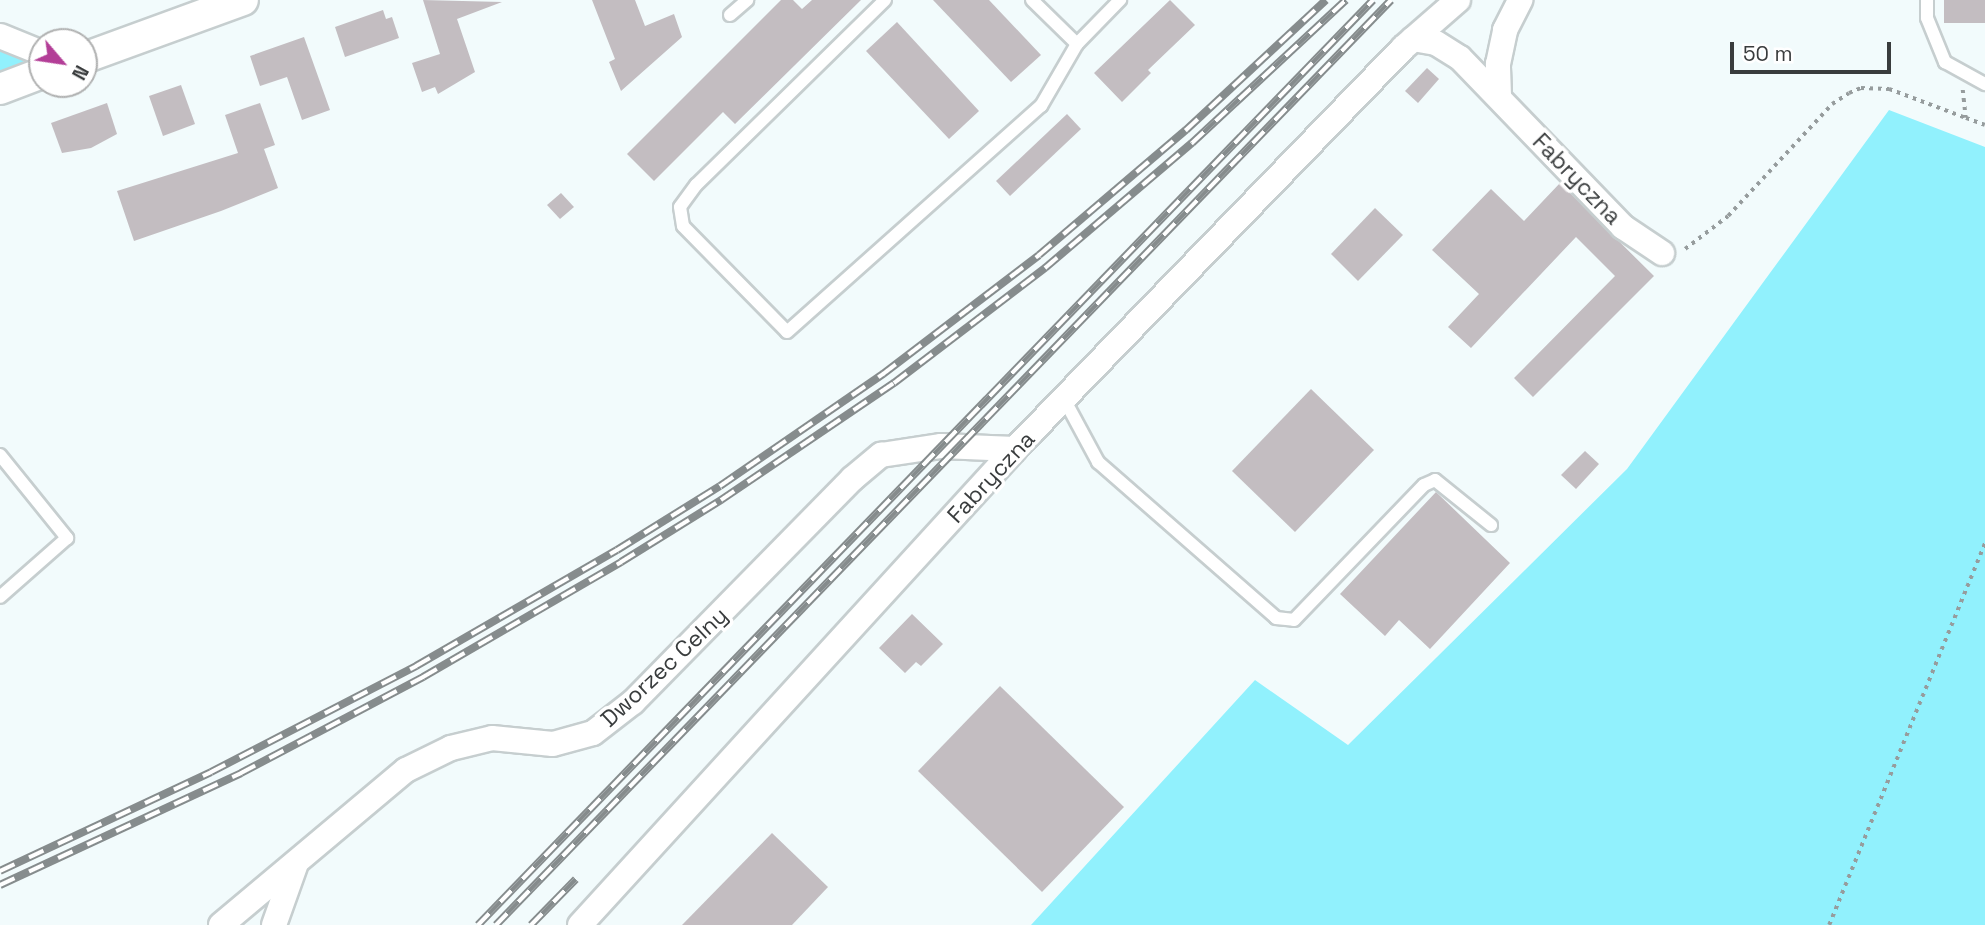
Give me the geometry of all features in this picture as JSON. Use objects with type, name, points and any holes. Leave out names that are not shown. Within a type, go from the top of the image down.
[{"type":"street","points":[[98,53],[243,0]]},
{"type":"street","name":"Fabryczna","points":[[580,925],[1015,449],[1413,39],[1458,0]]},
{"type":"street","points":[[1499,96],[1498,64],[1505,30],[1520,0]]},
{"type":"street","points":[[0,36],[28,47]]},
{"type":"street","name":"Fabryczna","points":[[1413,39],[1447,49],[1499,96],[1623,227],[1662,254]]},
{"type":"street","points":[[0,89],[28,78]]},
{"type":"street","name":"Dworzec Celny","points":[[221,925],[295,866],[406,770],[452,748],[492,738],[553,744],[593,733],[633,702],[852,479],[881,454],[941,446],[1015,449]]},
{"type":"street","name":"Dworzec Celny","points":[[274,925],[295,866]]},
{"type":"lane","points":[[730,15],[747,0]]},
{"type":"lane","points":[[885,0],[696,185],[680,207],[682,226],[787,332],[1041,106],[1077,44],[1119,0]]},
{"type":"lane","points":[[1032,0],[1077,44]]},
{"type":"lane","points":[[1927,0],[1927,18],[1945,62],[1985,84]]},
{"type":"lane","points":[[1064,398],[1098,462],[1276,618],[1294,620],[1424,485],[1435,480],[1491,525]]},
{"type":"lane","points":[[0,455],[67,538],[0,597]]},
{"type":"path","points":[[1964,74],[1963,107],[1966,118]]},
{"type":"path","points":[[1662,254],[1675,253],[1708,233],[1832,104],[1861,88],[1889,89],[1985,125]]},
{"type":"path","points":[[1829,925],[1985,543]]},
{"type":"shaded area","points":[[4,46],[23,57],[24,64],[0,77],[0,50]]},
{"type":"shaded area","points":[[1889,110],[1985,147],[1985,925],[1031,925],[1255,680],[1348,745],[1627,469]]},
{"type":"building","points":[[423,0],[502,2],[457,19],[475,72],[438,94],[435,87],[422,92],[412,63],[440,54]]},
{"type":"building","points":[[592,0],[635,0],[645,26],[674,14],[682,37],[621,91],[609,62],[615,59]]},
{"type":"building","points":[[781,0],[793,0],[802,9],[812,0],[861,0],[735,124],[723,112],[654,181],[627,154]]},
{"type":"building","points":[[933,0],[989,0],[1041,55],[1011,82]]},
{"type":"building","points":[[1170,0],[1195,25],[1148,70],[1151,73],[1122,102],[1094,73]]},
{"type":"building","points":[[1944,0],[1985,0],[1985,23],[1944,23]]},
{"type":"building","points":[[383,10],[386,19],[392,17],[399,38],[345,57],[335,27]]},
{"type":"building","points":[[897,22],[979,111],[949,139],[866,51]]},
{"type":"building","points":[[304,37],[330,110],[302,120],[287,77],[260,86],[250,56]]},
{"type":"building","points":[[1427,68],[1439,79],[1418,103],[1405,91]]},
{"type":"building","points":[[181,85],[195,124],[163,136],[149,96]]},
{"type":"building","points":[[107,103],[117,134],[91,148],[62,153],[51,123]]},
{"type":"building","points":[[260,103],[275,145],[264,149],[278,188],[134,241],[117,191],[238,153],[225,115]]},
{"type":"building","points":[[1067,114],[1081,129],[1010,196],[996,181]]},
{"type":"building","points":[[1560,183],[1654,276],[1533,397],[1514,378],[1615,276],[1576,237],[1471,348],[1448,327],[1479,294],[1432,250],[1491,189],[1524,221]]},
{"type":"building","points":[[561,193],[574,207],[560,219],[547,205]]},
{"type":"building","points":[[1375,208],[1403,235],[1358,281],[1331,254]]},
{"type":"building","points":[[1311,389],[1374,450],[1295,532],[1232,471]]},
{"type":"building","points":[[1585,451],[1599,464],[1576,489],[1561,475]]},
{"type":"building","points":[[1436,492],[1510,563],[1430,649],[1399,620],[1385,636],[1340,594]]},
{"type":"building","points":[[912,614],[943,644],[921,666],[916,662],[905,673],[879,648]]},
{"type":"building","points":[[1000,686],[1124,807],[1042,892],[918,771]]},
{"type":"building","points":[[772,833],[828,887],[792,925],[682,925]]},
{"type":"railway","points":[[0,871],[211,772],[416,666],[617,550],[720,486],[883,374],[1039,255],[1186,130],[1326,0]]},
{"type":"railway","points":[[0,885],[241,773],[423,677],[621,562],[721,500],[894,383],[1045,268],[1192,143],[1346,0]]},
{"type":"railway","points":[[478,925],[1373,0]]},
{"type":"railway","points":[[496,925],[1391,0]]},
{"type":"railway","points":[[531,925],[576,879]]}]
